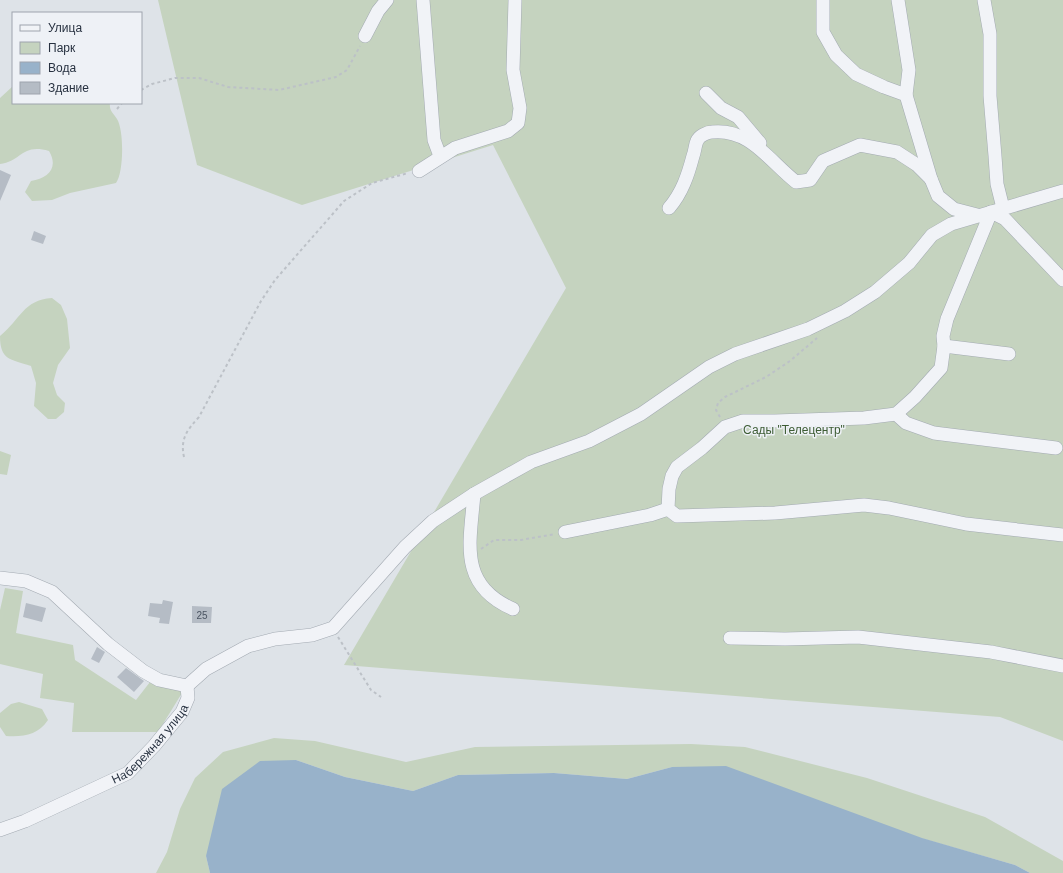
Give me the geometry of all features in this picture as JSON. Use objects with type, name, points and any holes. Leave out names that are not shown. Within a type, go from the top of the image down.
[{"type":"street","points":[[365,36],[378,11],[387,0]]},
{"type":"street","points":[[423,0],[434,140],[440,156]]},
{"type":"street","points":[[419,170],[455,148],[508,131],[518,123],[520,108],[514,70],[515,0]]},
{"type":"street","points":[[823,0],[823,32],[836,55],[856,74],[906,95]]},
{"type":"street","points":[[898,0],[909,70],[906,95],[931,179],[938,196],[954,209],[992,212],[1005,220],[1063,280]]},
{"type":"street","points":[[668,509],[669,489],[672,476],[677,467],[702,448],[725,427],[743,421],[864,418],[896,414],[915,397],[941,368],[944,346],[943,336],[947,319],[992,212],[997,184],[990,96],[990,34],[984,0]]},
{"type":"street","points":[[706,93],[721,108],[738,117],[758,138],[765,151],[781,170],[796,182],[810,180],[823,161],[860,145],[897,152],[917,165],[931,179]]},
{"type":"street","points":[[669,208],[680,196],[697,140],[707,132],[723,130],[749,139],[765,151]]},
{"type":"street","points":[[187,686],[206,669],[248,646],[275,640],[312,635],[333,628],[405,547],[428,526],[474,494],[531,462],[589,441],[641,414],[709,367],[735,354],[808,329],[845,311],[874,292],[909,263],[932,235],[951,224],[1063,191]]},
{"type":"street","points":[[944,346],[1009,354]]},
{"type":"street","points":[[896,414],[906,423],[934,433],[1056,448]]},
{"type":"street","points":[[474,494],[469,556],[474,574],[482,588],[501,604],[513,609]]},
{"type":"street","points":[[668,509],[676,516],[775,513],[864,506],[897,509],[966,524],[1063,535]]},
{"type":"street","points":[[565,532],[650,515],[668,509]]},
{"type":"street","name":"Набережная улица","points":[[0,578],[26,581],[52,592],[108,644],[143,671],[159,680],[187,686],[188,698],[182,712],[154,746],[128,773],[25,821],[0,830]]},
{"type":"street","points":[[730,638],[785,639],[858,636],[991,652],[1063,666]]},
{"type":"path","points":[[142,89],[152,84],[175,78],[200,78],[228,87],[279,90],[336,77],[348,70],[365,36]]},
{"type":"path","points":[[117,109],[121,104]]},
{"type":"path","points":[[184,457],[182,446],[186,430],[199,417],[261,301],[275,280],[344,201],[372,183],[419,170]]},
{"type":"path","points":[[725,427],[716,410],[718,403],[725,397],[766,377],[790,361],[818,337]]},
{"type":"path","points":[[469,556],[494,540],[521,540],[565,532]]},
{"type":"path","points":[[333,628],[371,690],[381,697]]},
{"type":"green space","name":"Сады \"Телецентр\"","points":[[158,0],[1063,0],[1063,741],[1000,717],[344,665],[566,288],[493,145],[302,205],[197,165]]},
{"type":"green space","points":[[12,87],[12,104],[110,104],[111,110],[119,124],[122,141],[121,170],[116,183],[70,193],[52,200],[32,201],[25,192],[31,181],[47,175],[52,167],[52,157],[49,151],[33,149],[23,153],[13,160],[0,164],[0,98]]},
{"type":"green space","points":[[52,298],[61,305],[67,319],[70,348],[58,365],[53,383],[57,395],[65,403],[64,412],[56,419],[48,419],[34,406],[36,383],[31,366],[12,360],[4,354],[0,344],[0,336],[28,306],[35,302]]},
{"type":"green space","points":[[0,451],[11,455],[7,475],[0,474]]},
{"type":"green space","points":[[5,588],[23,591],[16,633],[73,645],[75,660],[136,700],[150,682],[176,688],[182,693],[158,732],[72,732],[74,703],[40,698],[43,674],[0,664],[0,610]]},
{"type":"green space","points":[[19,702],[42,709],[48,720],[40,729],[30,734],[6,736],[0,727],[0,713],[11,704]]},
{"type":"green space","points":[[274,738],[315,741],[406,762],[475,747],[691,744],[745,747],[867,778],[985,817],[1063,861],[1063,873],[1030,873],[1015,865],[672,767],[627,779],[554,773],[458,775],[413,791],[345,777],[296,760],[206,856],[210,873],[156,873],[167,852],[180,809],[195,778],[223,752]]},
{"type":"water","points":[[296,760],[345,777],[413,791],[458,775],[554,773],[627,779],[672,767],[726,766],[922,838],[1015,865],[1030,873],[210,873],[206,856],[222,789],[260,761]]},
{"type":"building","points":[[0,170],[11,175],[0,201]]},
{"type":"building","points":[[34,231],[46,236],[43,244],[31,240]]},
{"type":"building","points":[[163,600],[173,602],[169,624],[159,623],[160,618],[148,616],[150,603],[162,604]]},
{"type":"building","points":[[26,603],[46,608],[42,622],[23,617]]},
{"type":"building","points":[[192,606],[212,607],[211,623],[192,623]]},
{"type":"building","points":[[97,647],[105,652],[99,663],[91,659]]},
{"type":"building","points":[[126,668],[144,681],[134,692],[117,677]]}]
